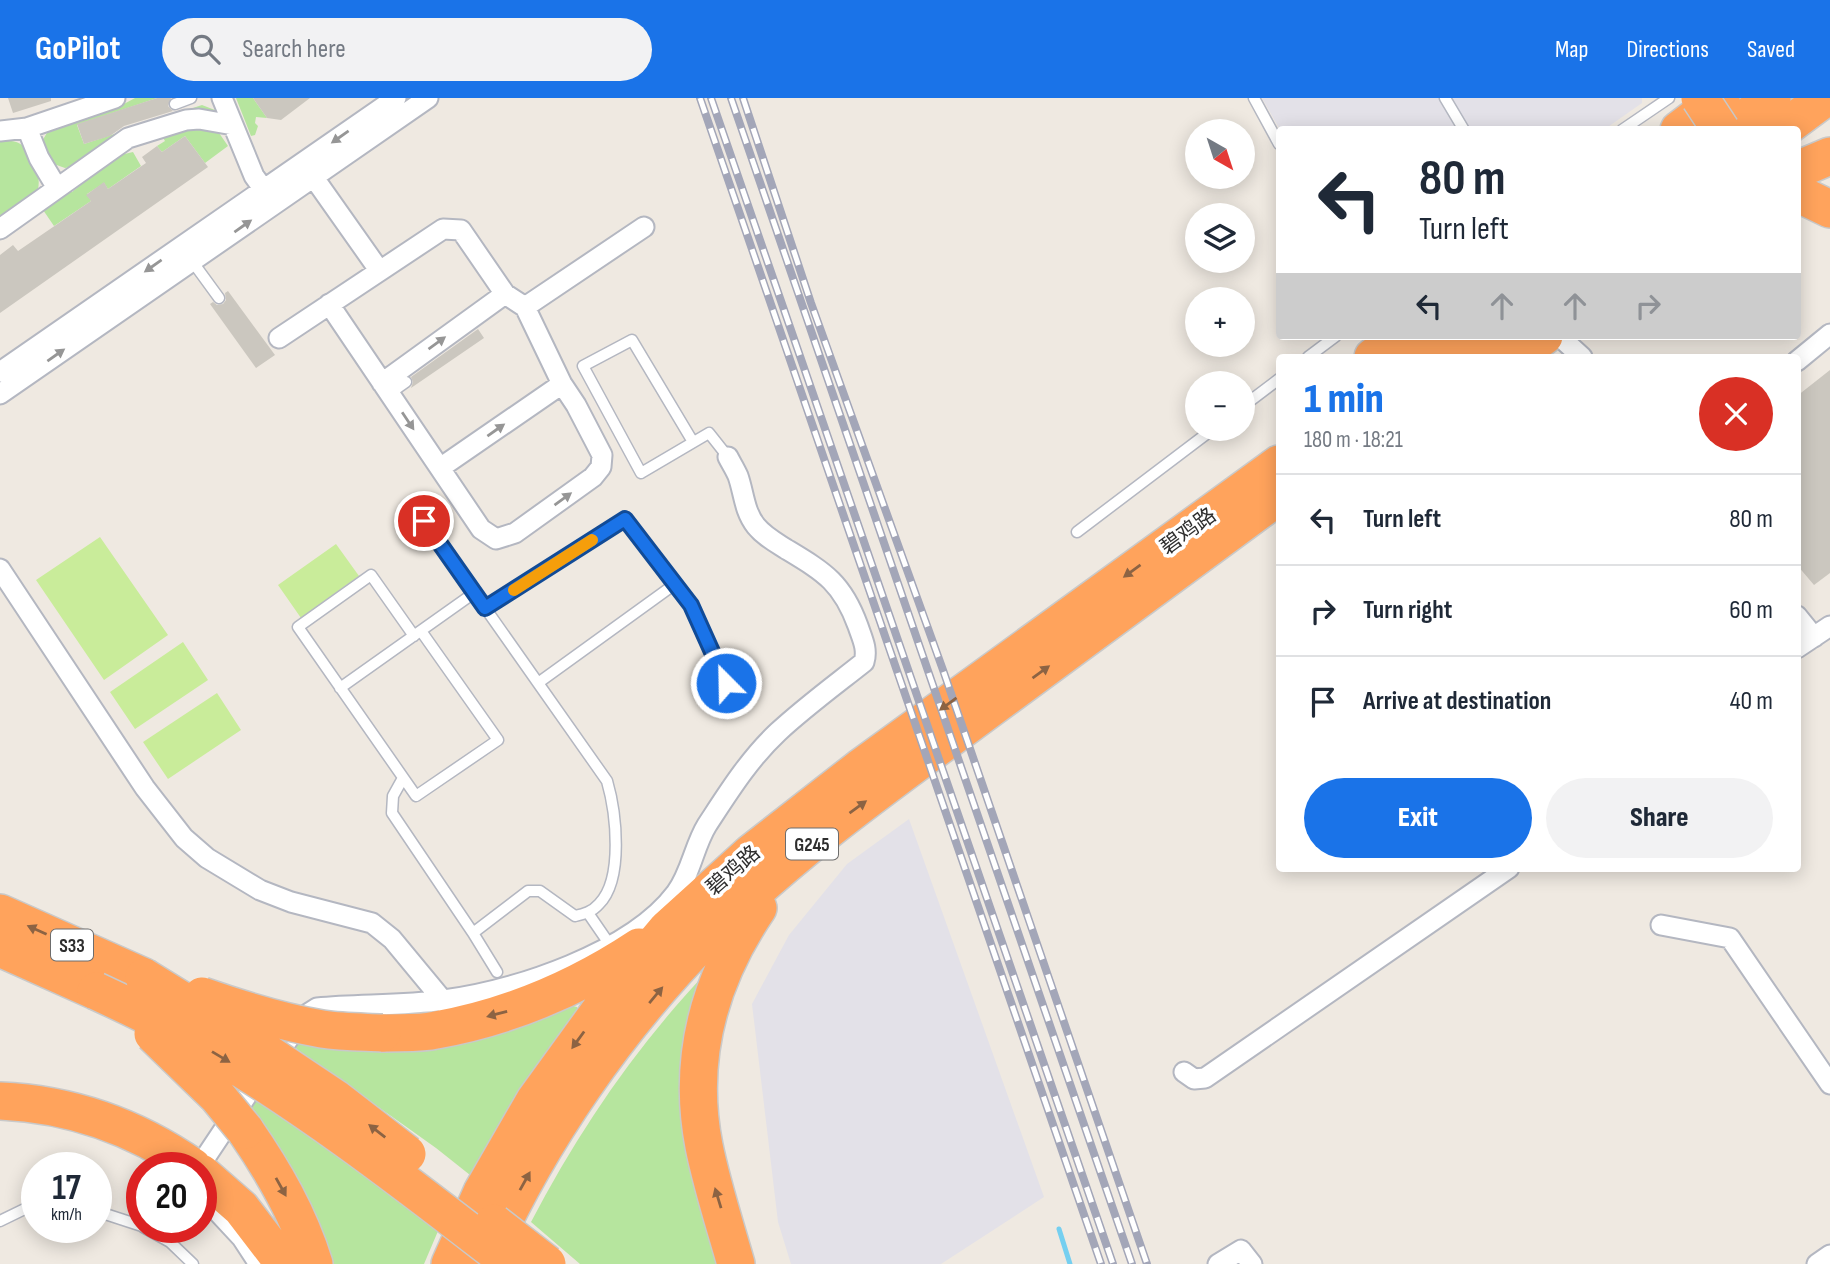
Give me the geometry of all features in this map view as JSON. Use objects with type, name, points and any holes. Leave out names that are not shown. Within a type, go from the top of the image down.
[{"type":"highway","points":[[1700,98],[1718,126]]},
{"type":"highway","points":[[1684,126],[1721,98]]},
{"type":"highway","points":[[1735,126],[1772,98]]},
{"type":"highway","points":[[1787,126],[1825,98]]},
{"type":"highway","points":[[1801,168],[1830,156]]},
{"type":"highway","points":[[1801,195],[1830,209]]},
{"type":"highway","points":[[1377,354],[1396,340]]},
{"type":"highway","points":[[1429,354],[1448,340]]},
{"type":"highway","points":[[1473,354],[1492,340]]},
{"type":"highway","points":[[1519,354],[1538,340]]},
{"type":"highway","points":[[1235,512],[1276,453]]},
{"type":"highway","name":"G245","points":[[1235,512],[1276,467]]},
{"type":"highway","name":"G245","points":[[1235,512],[1276,497]]},
{"type":"highway","points":[[1235,512],[1276,505]]},
{"type":"highway","name":"碧鸡路","points":[[484,1264],[505,1218],[558,1124],[626,1031],[708,936],[846,816],[1235,512]]},
{"type":"highway","name":"碧鸡路","points":[[450,1264],[482,1192],[535,1100],[609,998],[667,929],[751,853],[860,768],[1235,512]]},
{"type":"highway","points":[[736,1264],[704,1143],[700,1103],[702,1038],[727,957],[789,863]]},
{"type":"highway","name":"S33","points":[[0,913],[144,977]]},
{"type":"highway","points":[[144,977],[272,1019],[326,1030],[382,1033],[434,1031],[452,1012],[528,1006],[605,969],[667,929]]},
{"type":"highway","name":"S33","points":[[0,948],[96,990]]},
{"type":"highway","points":[[144,977],[336,1099],[547,1264]]},
{"type":"highway","points":[[96,990],[151,1033],[188,1066],[225,1105],[272,1172],[298,1220],[289,1260]]},
{"type":"highway","points":[[96,990],[177,1031],[255,1078],[393,1172],[511,1264]]},
{"type":"highway","points":[[0,1101],[64,1107],[109,1121],[168,1152]]},
{"type":"highway","points":[[217,1187],[241,1208],[289,1260]]},
{"type":"street","points":[[0,131],[27,128],[114,98]]},
{"type":"street","points":[[222,98],[254,176],[269,197]]},
{"type":"street","points":[[308,170],[396,98]]},
{"type":"street","points":[[0,372],[308,170],[428,98]]},
{"type":"street","points":[[0,229],[128,138],[186,120],[198,119],[233,125]]},
{"type":"street","points":[[27,128],[39,158],[57,188]]},
{"type":"street","points":[[308,170],[379,270]]},
{"type":"street","points":[[0,394],[192,261],[269,197]]},
{"type":"street","points":[[525,307],[644,227]]},
{"type":"street","points":[[279,338],[328,304],[436,232],[453,228],[461,230],[505,294],[525,307],[562,384],[602,455],[601,467],[593,477],[514,533],[496,538],[488,535],[481,529],[328,304]]},
{"type":"street","points":[[386,388],[505,294]]},
{"type":"street","points":[[1801,358],[1830,334]]},
{"type":"street","points":[[1563,340],[1579,354]]},
{"type":"street","points":[[440,468],[562,384]]},
{"type":"street","points":[[281,1049],[306,1015],[317,1008],[452,1012],[558,971],[610,945],[654,915],[677,892],[703,832],[740,774],[776,734],[864,662],[867,653],[851,608],[832,579],[758,529],[749,516],[737,475],[727,457]]},
{"type":"street","points":[[0,569],[145,788],[184,838],[207,858],[260,890],[291,902],[372,923],[392,939],[452,1012]]},
{"type":"street","points":[[1805,643],[1830,626]]},
{"type":"street","points":[[1184,1072],[1194,1079],[1205,1078],[1503,872]]},
{"type":"street","points":[[1661,925],[1730,938],[1830,1084]]},
{"type":"street","points":[[209,1152],[253,1086]]},
{"type":"street","points":[[217,1212],[242,1238],[289,1260]]},
{"type":"street","points":[[1218,1264],[1241,1250],[1252,1264]]},
{"type":"street","points":[[1817,1264],[1830,1255]]},
{"type":"lane","points":[[175,104],[191,98]]},
{"type":"lane","points":[[1254,98],[1276,138]]},
{"type":"lane","points":[[1445,98],[1462,126]]},
{"type":"lane","points":[[1628,126],[1669,98]]},
{"type":"lane","points":[[192,261],[219,298]]},
{"type":"lane","points":[[694,442],[632,340],[583,366],[641,473],[694,442],[709,433],[727,457]]},
{"type":"lane","points":[[1312,354],[1331,340]]},
{"type":"lane","points":[[1255,397],[1276,381]]},
{"type":"lane","points":[[386,388],[406,382]]},
{"type":"lane","points":[[1077,532],[1197,441]]},
{"type":"lane","points":[[485,608],[625,519],[691,605],[733,701]]},
{"type":"lane","points":[[424,521],[607,781],[612,799],[616,842],[613,878],[601,903],[587,913],[575,916],[540,891],[528,891],[472,933]]},
{"type":"lane","points":[[371,575],[418,633],[498,740],[416,796],[298,627],[371,575]]},
{"type":"lane","points":[[538,683],[675,584]]},
{"type":"lane","points":[[340,688],[474,593]]},
{"type":"lane","points":[[403,778],[393,796],[392,813],[497,972]]},
{"type":"lane","points":[[587,913],[610,945]]},
{"type":"lane","points":[[0,1221],[21,1211]]},
{"type":"lane","points":[[171,1243],[193,1264]]},
{"type":"shaded area","points":[[1262,98],[1642,98],[1642,103],[1609,126],[1278,126]]},
{"type":"shaded area","points":[[909,819],[1044,1197],[941,1264],[791,1264],[778,1222],[752,1004],[789,935],[847,864]]},
{"type":"green space","points":[[135,98],[157,98],[77,125],[84,144],[202,105],[220,112],[75,166],[65,168],[51,163],[41,143],[48,131]]},
{"type":"green space","points":[[236,98],[253,98],[267,118],[256,117],[255,123],[258,126],[255,135],[251,136]]},
{"type":"green space","points":[[189,124],[217,130],[228,146],[205,163],[185,136],[162,152],[157,146],[165,141],[160,133]]},
{"type":"green space","points":[[0,140],[17,142],[26,149],[34,161],[39,183],[32,199],[0,223]]},
{"type":"green space","points":[[133,152],[141,166],[108,189],[104,183],[87,194],[91,201],[54,226],[41,207],[68,188],[72,192],[116,156]]},
{"type":"green space","points":[[100,537],[168,635],[104,680],[36,580]]},
{"type":"green space","points":[[336,544],[359,576],[301,618],[278,585]]},
{"type":"green space","points":[[183,642],[208,680],[135,729],[110,692]]},
{"type":"green space","points":[[217,693],[241,730],[168,779],[143,742]]},
{"type":"green space","points":[[705,974],[728,1264],[580,1264],[531,1222],[568,1156],[609,1092],[655,1031]]},
{"type":"green space","points":[[573,1006],[577,1007],[578,1012],[519,1091],[470,1175],[294,1047],[307,1029],[542,1018]]},
{"type":"green space","points":[[264,1083],[444,1217],[424,1264],[334,1264],[298,1180],[249,1103]]},
{"type":"building","points":[[8,98],[51,98],[51,101],[13,113]]},
{"type":"building","points":[[157,98],[171,98],[168,106],[173,111],[124,126],[110,136],[84,144],[77,124]]},
{"type":"building","points":[[253,98],[310,98],[281,120],[267,118]]},
{"type":"building","points":[[185,136],[208,167],[0,313],[0,255],[13,245],[18,251],[91,201],[86,195],[104,182],[108,189],[146,163],[142,157],[157,146],[162,152]]},
{"type":"building","points":[[228,291],[275,355],[256,368],[210,304],[223,304]]},
{"type":"building","points":[[478,329],[484,338],[411,388],[411,377]]},
{"type":"building","points":[[1830,370],[1830,573],[1814,585],[1801,570],[1801,393]]},
{"type":"waterway","points":[[1059,1229],[1070,1264]]},
{"type":"railway","points":[[700,98],[1101,1264]]},
{"type":"railway","points":[[711,98],[1113,1264]]},
{"type":"railway","points":[[731,98],[1132,1264]]},
{"type":"railway","points":[[743,98],[811,303],[943,670],[1147,1264]]},
{"type":"slow traffic","points":[[514,590],[592,540]]},
{"type":"route","points":[[424,521],[485,608],[625,519],[691,605],[726,683]]}]
